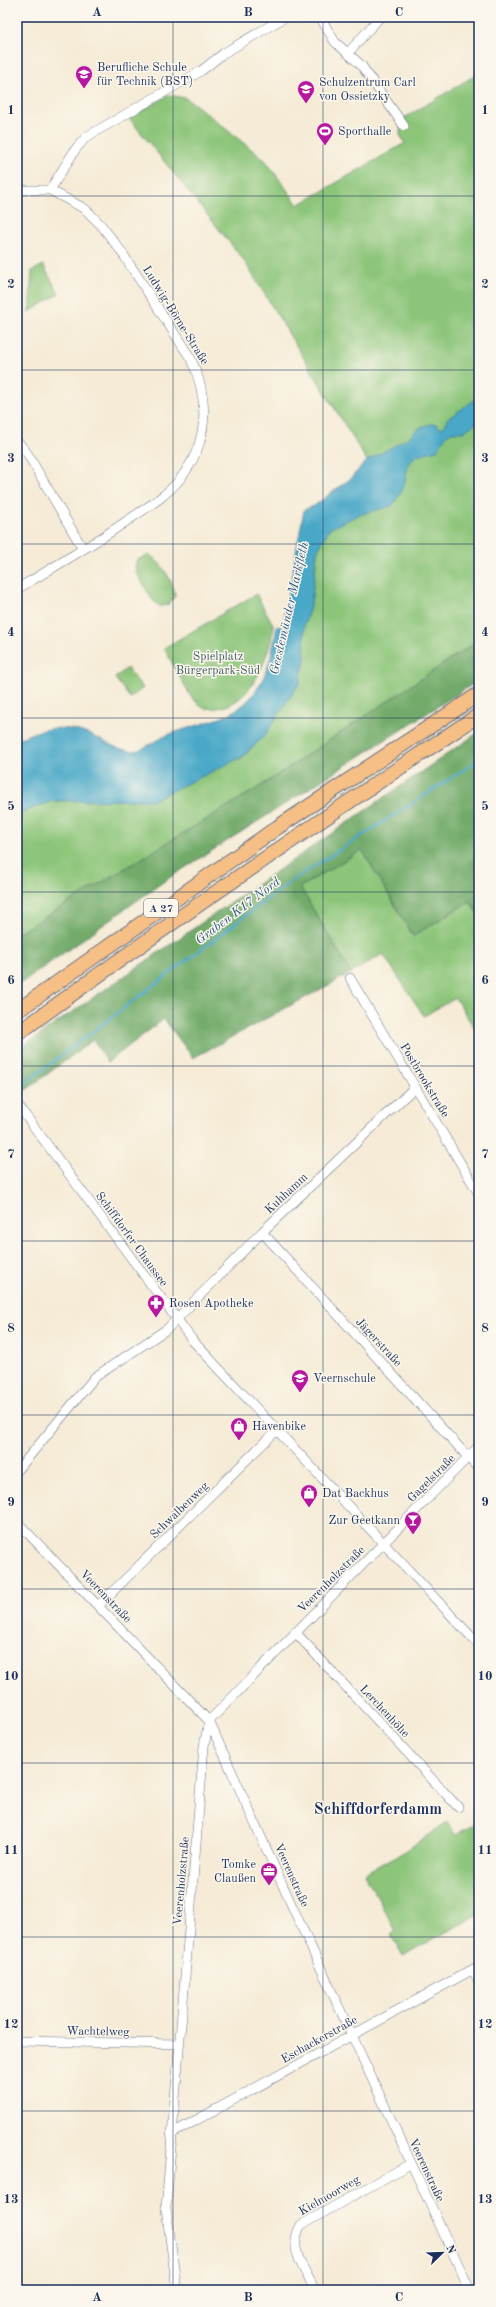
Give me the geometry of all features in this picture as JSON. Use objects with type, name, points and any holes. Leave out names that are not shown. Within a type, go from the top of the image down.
[{"type":"highway","name":"A 27","points":[[17,1011],[278,827],[479,694]]},
{"type":"highway","name":"A 27","points":[[17,1034],[128,952],[335,810],[479,715]]},
{"type":"highway","points":[[17,1007],[46,990]]},
{"type":"street","points":[[17,190],[50,190],[74,150],[86,137],[201,71],[224,54],[285,17]]},
{"type":"street","points":[[320,17],[335,42],[348,53],[369,76],[404,126]]},
{"type":"street","points":[[348,53],[380,17]]},
{"type":"street","name":"Ludwig-Börne-Straße","points":[[17,589],[84,549],[126,521],[180,480],[193,460],[200,442],[205,418],[204,397],[199,376],[191,359],[121,251],[101,225],[85,209],[50,190]]},
{"type":"street","points":[[17,441],[27,453],[84,549]]},
{"type":"street","name":"Postbrookstraße","points":[[350,978],[479,1194]]},
{"type":"street","name":"Kuhhamm","points":[[17,1471],[95,1377],[167,1329],[262,1232],[415,1087]]},
{"type":"street","name":"Schiffdorfer Chaussee","points":[[17,1104],[193,1341],[479,1646]]},
{"type":"street","name":"Jägerstraße","points":[[262,1232],[479,1469]]},
{"type":"street","name":"Schwalbenweg","points":[[98,1606],[277,1430]]},
{"type":"street","name":"Gagelstraße","points":[[383,1543],[479,1446]]},
{"type":"street","name":"Veerenstraße","points":[[17,1522],[209,1721],[410,2164],[470,2290]]},
{"type":"street","name":"Veerenholzstraße","points":[[176,2290],[166,2208],[204,1746],[209,1721],[383,1543]]},
{"type":"street","name":"Lerchenhöhe","points":[[295,1632],[458,1807]]},
{"type":"street","points":[[476,1967],[479,1982]]},
{"type":"street","name":"Eschackerstraße","points":[[172,2134],[476,1967]]},
{"type":"street","name":"Wachtelweg","points":[[17,2041],[179,2044]]},
{"type":"street","name":"Kielmoorweg","points":[[315,2290],[296,2250],[295,2235],[301,2225],[410,2164]]},
{"type":"green space","points":[[479,73],[479,640],[261,786],[17,934],[17,810],[20,813],[52,801],[92,800],[242,758],[265,735],[300,682],[304,625],[311,604],[317,552],[329,529],[329,494],[349,480],[367,461],[243,259],[129,118],[169,95],[185,98],[196,105],[266,161],[298,205],[405,143],[400,135],[401,120]]},
{"type":"green space","points":[[43,265],[59,294],[29,312],[32,271]]},
{"type":"green space","points":[[148,555],[153,557],[162,566],[170,579],[175,596],[168,605],[160,606],[153,601],[136,572],[135,566],[137,560]]},
{"type":"green space","name":"Spielplatz Bürgerpark-Süd","points":[[256,594],[274,626],[267,655],[261,669],[254,683],[233,703],[219,708],[203,708],[191,697],[164,648]]},
{"type":"green space","points":[[479,640],[479,680],[166,880],[17,986],[17,934],[261,786]]},
{"type":"green space","points":[[127,668],[143,688],[130,698],[115,678]]},
{"type":"green space","points":[[479,732],[479,802],[475,805],[479,812],[479,916],[470,901],[413,936],[362,850],[300,887],[351,973],[193,1058],[164,1019],[108,1062],[93,1040],[26,1090],[17,1079],[17,1050]]},
{"type":"green space","points":[[362,850],[413,936],[470,901],[479,916],[479,1035],[455,998],[424,1016],[383,954],[351,973],[300,887]]},
{"type":"green space","points":[[447,1822],[455,1835],[478,1822],[479,1823],[479,1914],[403,1956],[391,1935],[396,1931],[364,1873],[404,1852]]},
{"type":"water","name":"Geestemünder Markfleth","points":[[479,397],[479,421],[463,432],[451,432],[446,436],[437,450],[417,455],[409,462],[403,489],[392,506],[358,515],[329,529],[317,552],[311,604],[304,625],[305,660],[300,682],[265,735],[242,757],[153,800],[52,801],[20,813],[17,810],[17,740],[27,735],[46,729],[55,728],[75,730],[95,737],[117,748],[134,751],[170,734],[227,715],[244,704],[253,695],[265,675],[277,626],[287,628],[288,619],[284,617],[304,510],[314,506],[349,480],[367,461],[408,438],[418,429],[430,424],[436,424],[441,428],[446,425],[447,419]]},
{"type":"waterway","name":"Graben K17 Nord","points":[[17,1089],[290,882],[479,760]]},
{"type":"place","name":"Berufliche Schule für Technik (BST)","points":[[84,89]]},
{"type":"place","name":"Schulzentrum Carl von Ossietzky","points":[[306,104]]},
{"type":"place","name":"Sporthalle","points":[[325,146]]},
{"type":"place","name":"Rosen Apotheke","points":[[156,1318]]},
{"type":"place","name":"Veernschule","points":[[300,1393]]},
{"type":"place","name":"Havenbike","points":[[239,1441]]},
{"type":"place","name":"Dat Backhus","points":[[309,1508]]},
{"type":"place","name":"Zur Geetkann","points":[[413,1535]]},
{"type":"place","name":"Tomke Claußen","points":[[269,1886]]},
{"type":"district","name":"Schiffdorferdamm","points":[[378,1808]]}]
